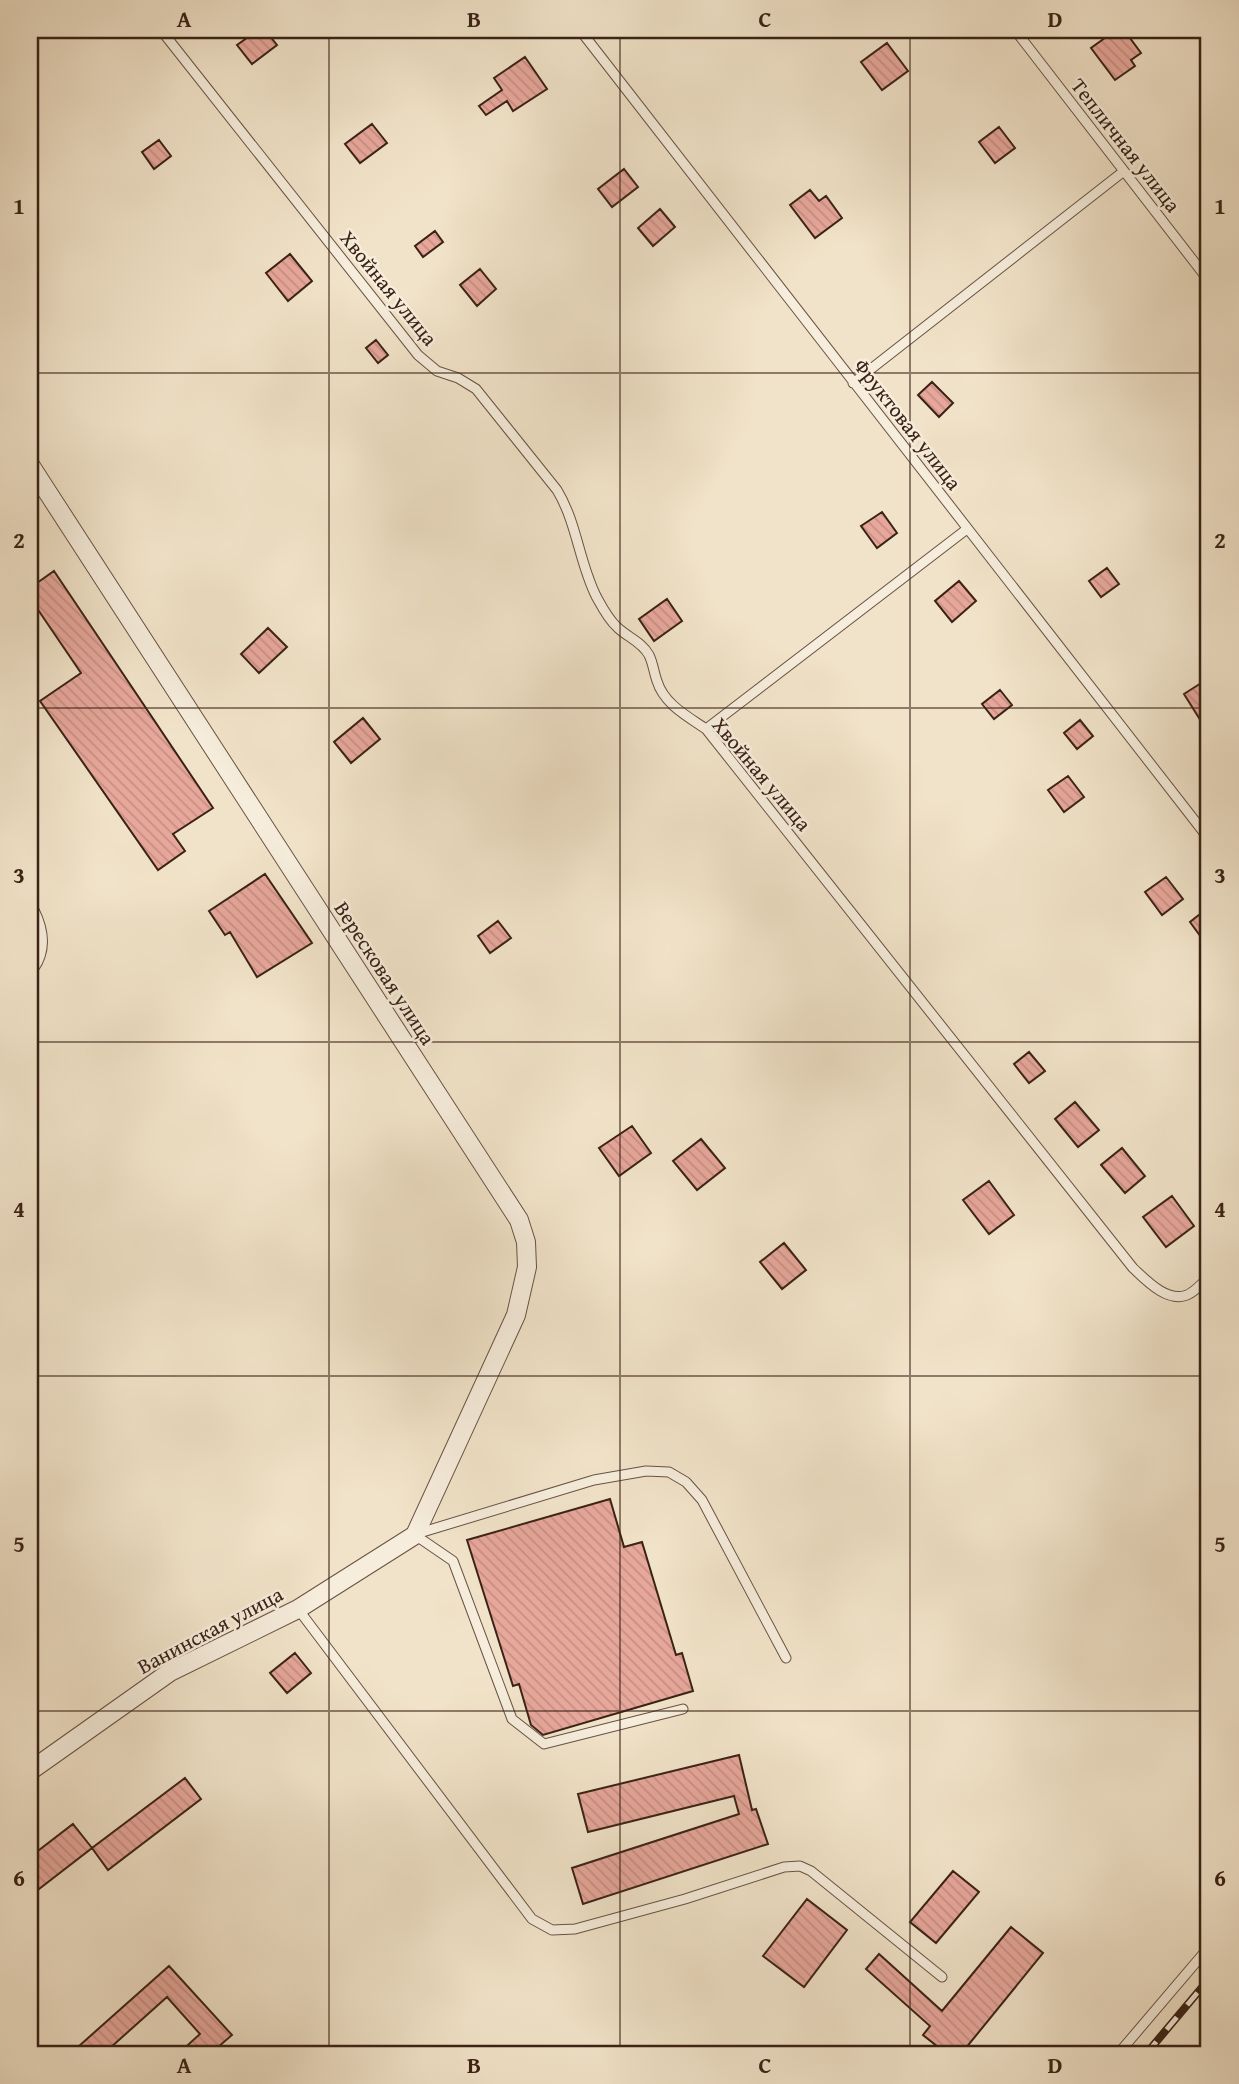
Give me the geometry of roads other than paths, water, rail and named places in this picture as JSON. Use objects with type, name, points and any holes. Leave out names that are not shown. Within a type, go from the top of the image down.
[{"type":"street","name":"Вересковая улица","points":[[30,465],[519,1220],[526,1242],[527,1267],[516,1315],[415,1535]]},
{"type":"street","points":[[30,912],[39,944],[31,965]]},
{"type":"street","name":"Ванинская улица","points":[[30,1771],[170,1672],[298,1609],[415,1535]]},
{"type":"lane","name":"Хвойная улица","points":[[161,30],[418,355],[437,371],[458,378],[476,389],[557,490],[566,504],[595,593],[609,618],[650,656],[657,684],[666,698],[706,729],[1133,1268],[1164,1292],[1176,1296],[1187,1295],[1209,1277]]},
{"type":"lane","name":"Фруктовая улица","points":[[580,30],[1209,839]]},
{"type":"lane","name":"Тепличная улица","points":[[1015,30],[1209,281]]},
{"type":"lane","points":[[853,383],[1124,171]]},
{"type":"lane","points":[[706,729],[967,529]]},
{"type":"lane","points":[[415,1535],[594,1480],[646,1471],[669,1472],[686,1482],[702,1500],[786,1658]]},
{"type":"lane","points":[[415,1535],[453,1561],[512,1719],[544,1744],[683,1709]]},
{"type":"lane","points":[[298,1609],[532,1919],[542,1925],[552,1930],[575,1929],[685,1899],[784,1867],[800,1866],[811,1871],[942,1977]]},
{"type":"lane","points":[[1118,2054],[1209,1947]]},
{"type":"railway","points":[[1146,2054],[1209,1979]]}]
